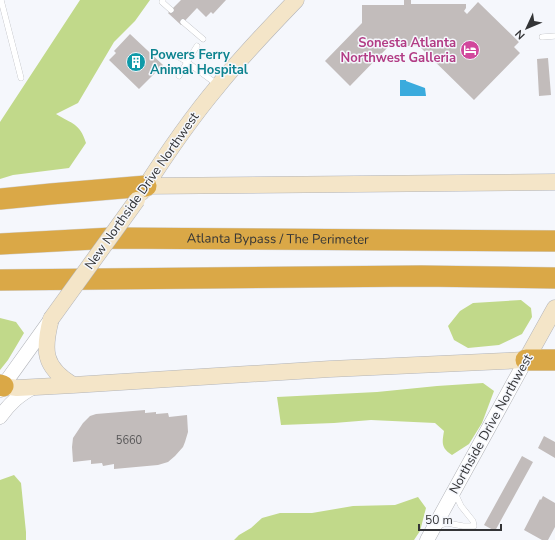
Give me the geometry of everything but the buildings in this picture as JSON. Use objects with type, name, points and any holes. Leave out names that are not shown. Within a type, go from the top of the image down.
[{"type":"highway","points":[[0,199],[50,194],[141,193]]},
{"type":"highway","name":"Atlanta Bypass / The Perimeter","points":[[0,244],[112,238],[555,242]]},
{"type":"highway","points":[[0,280],[413,276],[555,278]]},
{"type":"highway","points":[[526,360],[555,360]]},
{"type":"main road","name":"New Northside Drive Northwest","points":[[51,319],[181,134],[243,56],[296,0]]},
{"type":"main road","points":[[141,193],[555,182]]},
{"type":"main road","name":"Northside Drive Northwest","points":[[526,360],[555,308]]},
{"type":"main road","points":[[51,319],[47,335],[46,348],[48,356],[51,365],[56,372],[64,380],[73,385]]},
{"type":"main road","points":[[1,387],[17,388],[330,369],[526,360]]},
{"type":"street","name":"New Northside Drive Northwest","points":[[1,387],[51,319]]},
{"type":"street","name":"Northside Drive Northwest","points":[[427,540],[526,360]]},
{"type":"street","points":[[0,417],[17,397],[34,387]]},
{"type":"lane","points":[[0,0],[21,78]]},
{"type":"lane","points":[[163,0],[162,2],[171,10]]},
{"type":"lane","points":[[184,22],[203,39]]},
{"type":"lane","points":[[542,37],[555,36]]},
{"type":"lane","points":[[179,76],[196,46]]},
{"type":"lane","points":[[177,56],[219,85]]},
{"type":"lane","points":[[434,527],[441,524],[474,526],[473,520],[461,506],[454,490]]},
{"type":"green space","points":[[80,0],[150,0],[135,21],[114,42],[78,103],[56,114],[75,125],[81,131],[86,143],[69,168],[13,175],[0,179],[0,122]]},
{"type":"green space","points":[[521,300],[531,308],[532,317],[522,334],[499,345],[468,348],[454,340],[448,326],[460,311],[473,303]]},
{"type":"green space","points":[[0,318],[16,322],[24,333],[8,360],[0,370]]},
{"type":"green space","points":[[483,383],[494,391],[482,423],[469,444],[452,455],[443,445],[444,431],[435,423],[371,420],[281,425],[277,397],[377,392]]},
{"type":"green space","points":[[14,475],[21,483],[26,540],[0,540],[0,480]]},
{"type":"green space","points":[[418,497],[426,508],[420,531],[414,540],[234,540],[262,518],[280,513],[312,513],[353,506],[395,505]]},
{"type":"water","points":[[400,80],[406,80],[425,88],[426,96],[400,96]]},
{"type":"place","name":"Sonesta Atlanta Northwest Galleria","points":[[470,50]]},
{"type":"place","name":"Powers Ferry Animal Hospital","points":[[136,62]]}]
